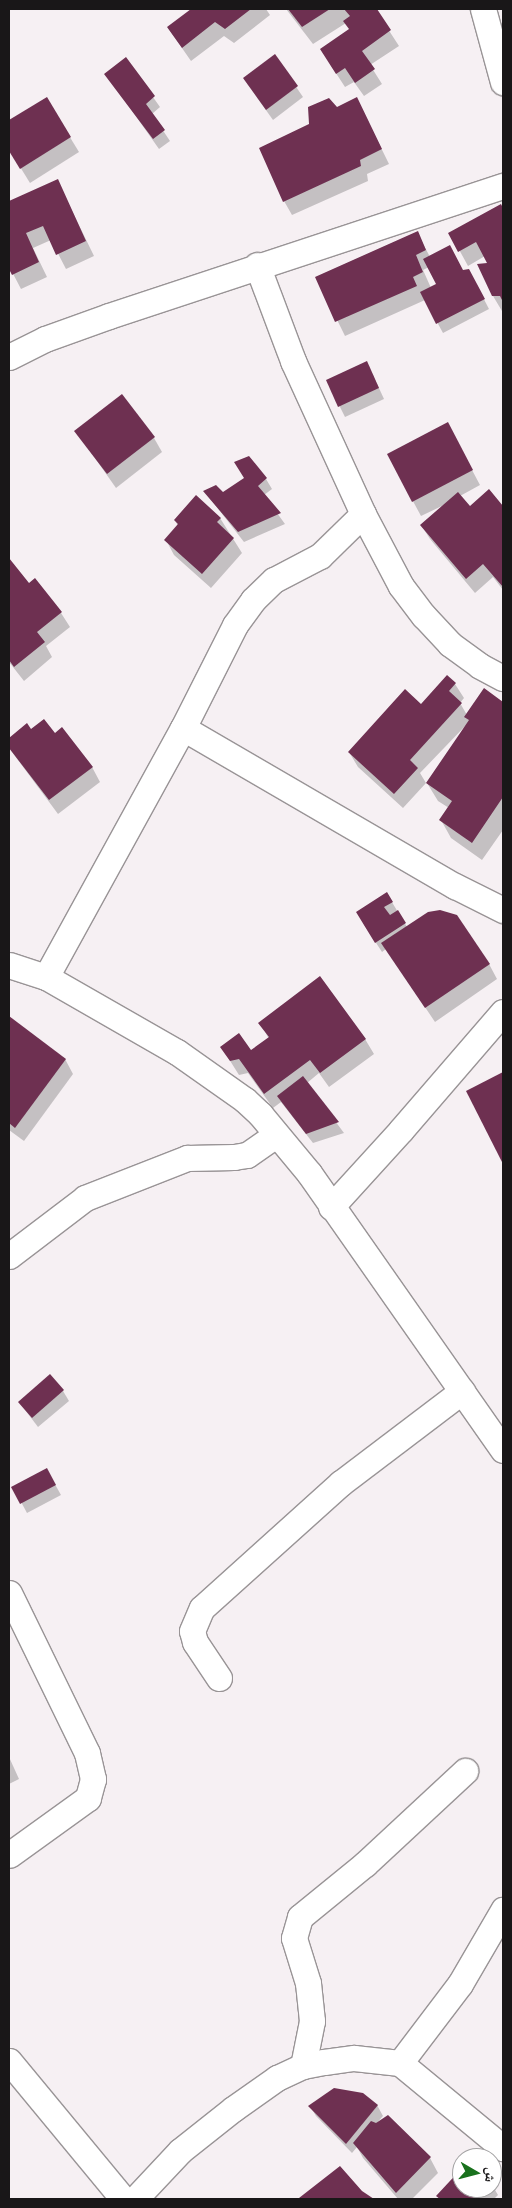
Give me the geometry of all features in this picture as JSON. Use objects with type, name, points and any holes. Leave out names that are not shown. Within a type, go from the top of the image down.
[{"type":"street","points":[[483,9],[503,82]]},
{"type":"street","points":[[9,357],[45,339],[109,316],[257,265],[503,186]]},
{"type":"street","points":[[257,265],[293,362],[363,514],[401,586],[424,616],[450,644],[480,666],[503,678]]},
{"type":"street","points":[[46,977],[183,728],[214,662],[235,625],[253,600],[274,580],[320,556],[363,514]]},
{"type":"street","points":[[183,728],[455,886],[503,910]]},
{"type":"street","points":[[9,965],[46,977],[177,1052],[245,1100],[260,1114],[309,1173],[503,1450]]},
{"type":"street","points":[[331,1206],[401,1130],[503,1012]]},
{"type":"street","points":[[9,1256],[85,1198],[187,1158],[247,1155],[276,1135]]},
{"type":"street","points":[[219,1678],[195,1642],[192,1631],[202,1608],[341,1482],[462,1391]]},
{"type":"street","points":[[9,1593],[87,1753],[93,1779],[88,1798],[9,1856]]},
{"type":"street","points":[[303,2066],[312,2021],[308,1983],[294,1938],[300,1917],[365,1864],[465,1771]]},
{"type":"street","points":[[400,2063],[460,1984],[503,1910]]},
{"type":"street","points":[[135,2199],[180,2151],[277,2078],[303,2066],[354,2058],[400,2063],[503,2148]]},
{"type":"street","points":[[9,2061],[123,2199]]},
{"type":"building","points":[[191,9],[251,9],[225,29],[215,22],[182,48],[167,27]]},
{"type":"building","points":[[288,9],[330,9],[302,27]]},
{"type":"building","points":[[344,9],[377,9],[391,30],[362,51],[375,69],[355,83],[345,68],[336,74],[320,49],[349,29],[343,21],[350,16]]},
{"type":"building","points":[[275,54],[298,86],[266,110],[243,78]]},
{"type":"building","points":[[126,57],[155,96],[146,104],[165,130],[153,139],[104,74]]},
{"type":"building","points":[[47,97],[71,137],[20,169],[9,151],[9,120]]},
{"type":"building","points":[[357,97],[382,149],[360,160],[361,166],[283,202],[259,148],[309,124],[308,107],[329,98],[337,107]]},
{"type":"building","points":[[58,179],[86,241],[56,255],[43,226],[26,233],[39,262],[12,275],[9,269],[9,201]]},
{"type":"building","points":[[501,204],[503,208],[503,302],[500,296],[492,296],[477,264],[487,263],[476,242],[458,252],[448,233]]},
{"type":"building","points":[[418,231],[426,250],[416,255],[423,272],[413,277],[417,286],[335,322],[315,277]]},
{"type":"building","points":[[450,245],[463,270],[469,269],[485,299],[436,324],[420,292],[436,284],[423,259]]},
{"type":"building","points":[[367,361],[379,388],[338,407],[326,380]]},
{"type":"building","points":[[122,394],[155,437],[107,474],[74,431]]},
{"type":"building","points":[[448,422],[473,470],[412,502],[387,454]]},
{"type":"building","points":[[249,456],[267,478],[258,486],[281,513],[238,532],[203,491],[216,485],[223,492],[244,478],[234,462]]},
{"type":"building","points":[[489,489],[503,506],[503,587],[483,564],[466,579],[420,525],[458,492],[470,506]]},
{"type":"building","points":[[196,495],[221,518],[217,522],[234,538],[202,574],[164,540],[178,524],[174,520]]},
{"type":"building","points":[[9,558],[29,583],[35,578],[62,612],[37,632],[45,642],[14,667],[9,660]]},
{"type":"building","points":[[447,675],[456,683],[449,691],[462,703],[410,760],[418,768],[394,794],[348,752],[405,689],[421,704]]},
{"type":"building","points":[[484,688],[503,702],[503,797],[472,843],[439,820],[452,801],[426,783],[469,720],[464,717]]},
{"type":"building","points":[[44,719],[55,733],[62,727],[93,767],[49,800],[9,748],[9,738],[27,723],[31,729]]},
{"type":"building","points":[[387,892],[393,902],[384,907],[390,915],[398,910],[406,923],[375,943],[356,912]]},
{"type":"building","points":[[440,910],[457,915],[490,964],[425,1008],[381,943],[428,912]]},
{"type":"building","points":[[320,976],[366,1039],[320,1073],[310,1060],[264,1094],[239,1059],[230,1061],[220,1047],[239,1033],[251,1050],[269,1037],[258,1023]]},
{"type":"building","points":[[9,1016],[66,1059],[15,1128],[9,1123]]},
{"type":"building","points":[[503,1072],[503,1164],[466,1091]]},
{"type":"building","points":[[303,1076],[339,1122],[306,1134],[277,1096]]},
{"type":"building","points":[[50,1374],[64,1390],[32,1418],[18,1402]]},
{"type":"building","points":[[47,1468],[56,1485],[20,1504],[11,1487]]},
{"type":"building","points":[[334,2088],[363,2093],[378,2105],[346,2144],[308,2106]]},
{"type":"building","points":[[388,2115],[431,2157],[396,2193],[353,2143],[371,2121],[376,2123]]},
{"type":"building","points":[[340,2166],[362,2191],[374,2199],[299,2198]]},
{"type":"building","points":[[452,2179],[452,2198],[479,2198],[440,2199],[436,2196]]}]
